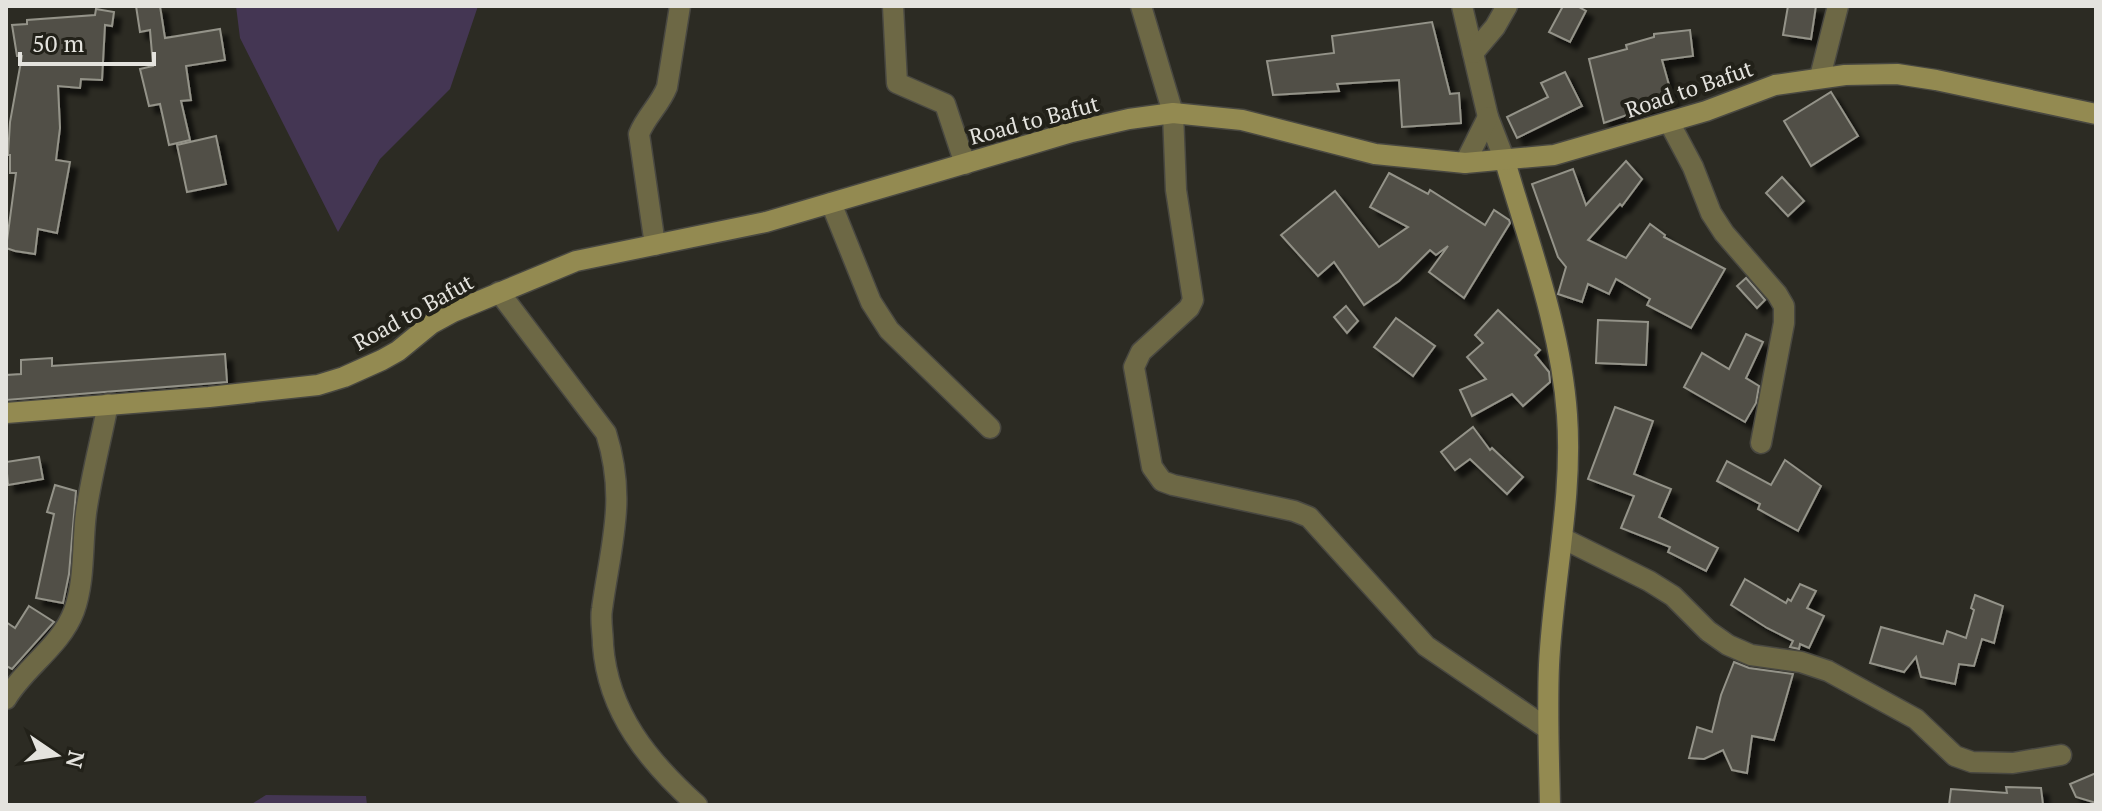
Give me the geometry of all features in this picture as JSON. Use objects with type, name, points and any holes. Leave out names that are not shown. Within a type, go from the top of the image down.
[{"type":"street","points":[[655,245],[639,134],[644,120],[662,99],[667,87],[680,6]]},
{"type":"street","points":[[893,6],[897,83],[945,104],[965,164]]},
{"type":"street","points":[[1141,6],[1173,113],[1176,190],[1193,300],[1189,308],[1141,352],[1134,367],[1152,467],[1162,481],[1173,485],[1294,511],[1309,517],[1426,646],[1548,729]]},
{"type":"street","points":[[1462,6],[1488,117],[1505,161],[1564,378],[1568,473],[1549,663],[1550,805]]},
{"type":"street","points":[[1473,53],[1495,27],[1507,6]]},
{"type":"street","points":[[1820,77],[1838,6]]},
{"type":"street","name":"Road to Bafut","points":[[6,413],[318,385],[390,356],[431,324],[576,261],[766,222],[1072,132],[1129,119],[1173,113],[1242,120],[1375,154],[1465,163],[1554,155],[1669,122],[1775,85],[1820,77],[1897,74],[2096,114]]},
{"type":"street","points":[[1465,163],[1488,117]]},
{"type":"street","points":[[1669,122],[1693,167],[1711,213],[1784,306],[1784,323],[1761,443]]},
{"type":"street","points":[[831,203],[871,302],[889,330],[990,428]]},
{"type":"street","points":[[499,292],[606,433],[614,459],[618,493],[601,613],[612,695],[628,727],[653,762],[697,805]]},
{"type":"street","points":[[6,699],[73,614],[79,592],[87,509],[108,404]]},
{"type":"street","points":[[1562,538],[1673,596],[1708,631],[1728,645],[1751,655],[1801,662],[1828,671],[1916,719],[1955,756],[1972,762],[2013,763],[2061,755]]},
{"type":"shaded area","points":[[236,6],[478,6],[450,89],[380,159],[338,232],[240,38]]},
{"type":"shaded area","points":[[266,795],[366,796],[367,805],[250,805]]},
{"type":"building","points":[[136,6],[160,6],[165,38],[220,29],[225,60],[186,66],[191,100],[181,101],[190,140],[169,145],[160,104],[149,106],[140,69],[153,66],[150,30],[140,32]]},
{"type":"building","points":[[1563,6],[1577,6],[1586,11],[1570,42],[1549,32]]},
{"type":"building","points":[[1788,6],[1816,6],[1811,39],[1783,35]]},
{"type":"building","points":[[96,9],[114,12],[112,26],[105,25],[102,80],[81,79],[80,88],[58,86],[60,128],[56,160],[70,162],[57,233],[38,229],[35,254],[6,248],[16,173],[10,173],[10,122],[22,56],[17,56],[12,25],[27,24],[27,20],[95,15]]},
{"type":"building","points":[[1432,22],[1450,94],[1459,93],[1461,123],[1402,127],[1399,80],[1337,84],[1339,91],[1273,95],[1267,61],[1334,53],[1332,36]]},
{"type":"building","points":[[1690,30],[1693,56],[1662,60],[1673,99],[1604,123],[1589,59],[1627,49],[1626,45],[1654,37],[1654,34]]},
{"type":"building","points":[[1565,72],[1582,106],[1517,138],[1507,117],[1548,97],[1541,83]]},
{"type":"building","points":[[1831,92],[1858,136],[1811,166],[1784,121]]},
{"type":"building","points":[[216,136],[226,184],[187,192],[177,145]]},
{"type":"building","points":[[1626,161],[1642,179],[1622,206],[1620,204],[1588,240],[1626,258],[1650,224],[1664,237],[1725,269],[1691,328],[1647,305],[1650,299],[1616,279],[1609,294],[1588,284],[1582,302],[1558,294],[1566,267],[1558,257],[1532,184],[1573,169],[1586,205]]},
{"type":"building","points":[[1389,173],[1428,194],[1430,190],[1485,225],[1494,210],[1509,220],[1464,298],[1429,272],[1448,246],[1436,255],[1430,250],[1399,281],[1364,305],[1334,262],[1318,276],[1281,235],[1335,191],[1379,247],[1408,227],[1370,207]]},
{"type":"building","points":[[1782,177],[1804,201],[1788,216],[1766,193]]},
{"type":"building","points":[[1746,278],[1765,300],[1757,308],[1737,286]]},
{"type":"building","points":[[1346,306],[1358,321],[1347,333],[1334,317]]},
{"type":"building","points":[[1498,310],[1540,350],[1535,355],[1549,372],[1550,382],[1523,406],[1512,394],[1472,416],[1460,390],[1486,379],[1467,357],[1483,343],[1475,335]]},
{"type":"building","points":[[1396,318],[1435,346],[1413,376],[1374,347]]},
{"type":"building","points":[[1598,320],[1648,322],[1646,365],[1596,363]]},
{"type":"building","points":[[1746,334],[1763,342],[1746,378],[1759,386],[1756,403],[1745,422],[1684,387],[1702,353],[1729,369]]},
{"type":"building","points":[[225,354],[227,382],[6,400],[6,375],[21,374],[21,360],[52,358],[52,366]]},
{"type":"building","points":[[1615,407],[1653,421],[1634,474],[1671,489],[1659,517],[1718,548],[1706,571],[1668,552],[1670,547],[1621,528],[1634,496],[1588,479]]},
{"type":"building","points":[[1473,427],[1490,450],[1492,448],[1523,477],[1507,494],[1470,459],[1455,470],[1441,452]]},
{"type":"building","points":[[39,457],[43,479],[8,485],[6,462]]},
{"type":"building","points":[[1785,460],[1821,486],[1798,531],[1758,509],[1760,504],[1717,481],[1727,461],[1771,485]]},
{"type":"building","points":[[55,485],[76,491],[69,574],[63,603],[36,598],[54,514],[47,512]]},
{"type":"building","points":[[1745,579],[1786,603],[1788,599],[1791,601],[1800,584],[1816,591],[1807,608],[1824,616],[1809,648],[1800,644],[1799,649],[1790,647],[1793,641],[1731,605]]},
{"type":"building","points":[[1975,595],[2003,606],[1994,643],[1982,639],[1974,666],[1959,664],[1955,684],[1921,677],[1916,657],[1904,672],[1870,663],[1881,627],[1943,644],[1947,631],[1966,638]]},
{"type":"building","points":[[29,606],[54,622],[12,669],[6,666],[6,622],[15,628]]},
{"type":"building","points":[[1734,662],[1749,668],[1793,674],[1774,740],[1752,736],[1747,773],[1732,770],[1723,750],[1704,759],[1689,758],[1697,727],[1712,732],[1721,695]]},
{"type":"building","points":[[2096,773],[2096,803],[2076,797],[2070,784]]},
{"type":"building","points":[[2006,787],[2041,788],[2043,805],[1949,805],[1951,789],[2007,793]]}]
